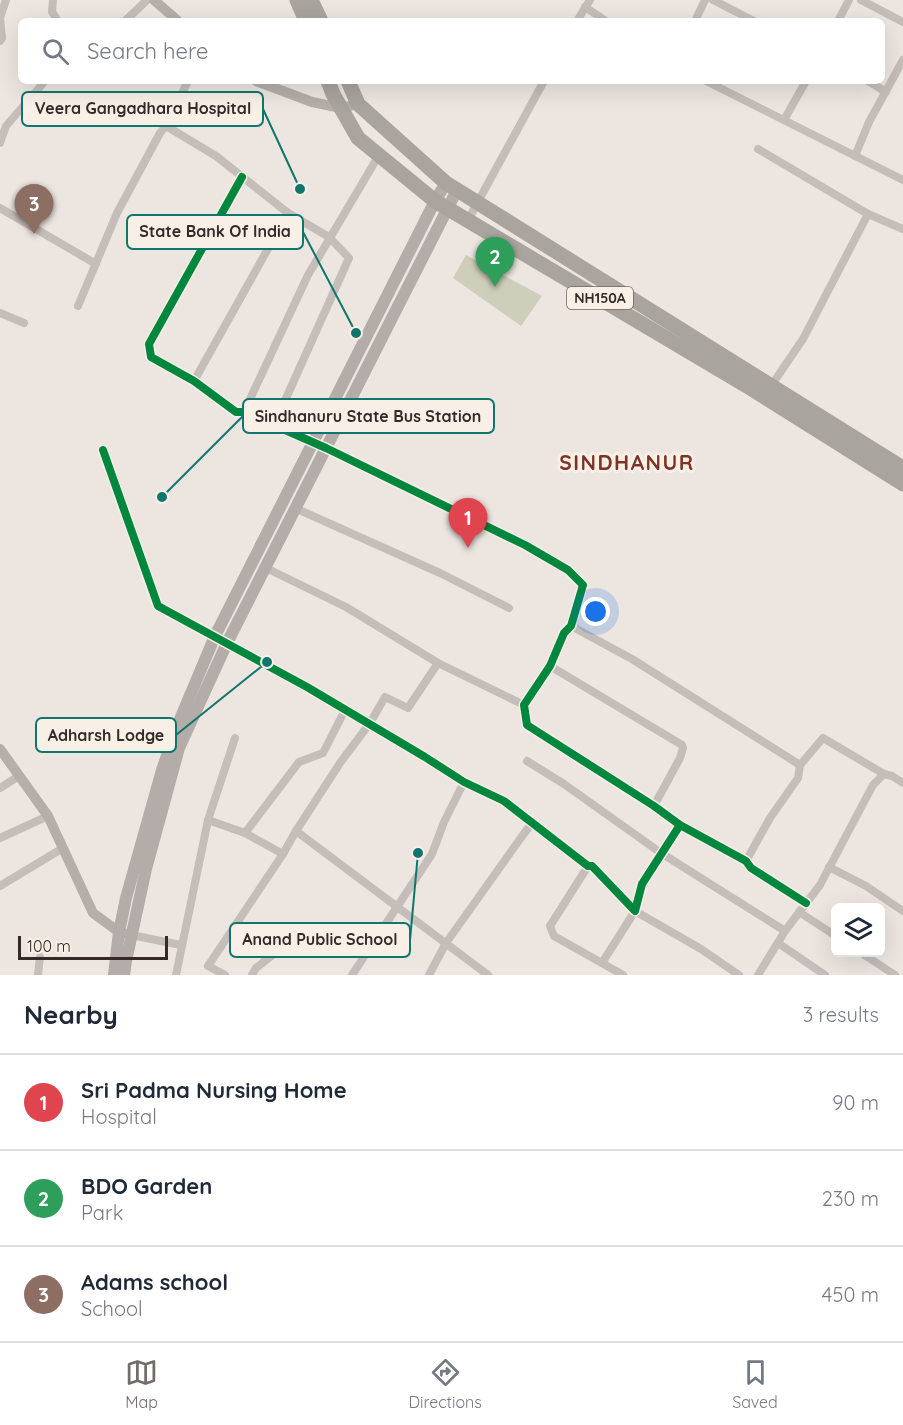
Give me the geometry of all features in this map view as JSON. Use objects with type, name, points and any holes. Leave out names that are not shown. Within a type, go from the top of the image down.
[{"type":"highway","points":[[297,0],[305,18]]},
{"type":"highway","points":[[311,0],[320,18]]},
{"type":"highway","name":"NH150A","points":[[329,84],[358,138],[442,205],[747,386],[903,484]]},
{"type":"highway","name":"NH150A","points":[[349,84],[358,104],[451,186],[903,468]]},
{"type":"main road","points":[[114,975],[146,870],[179,748],[227,643],[326,448],[451,186]]},
{"type":"main road","points":[[124,975],[126,897],[162,770],[178,724],[215,636],[313,442],[442,205]]},
{"type":"street","points":[[0,41],[2,38],[0,18],[6,0]]},
{"type":"street","points":[[53,0],[52,12],[56,18]]},
{"type":"street","points":[[128,18],[147,0]]},
{"type":"street","points":[[154,0],[175,18]]},
{"type":"street","points":[[696,18],[705,0]]},
{"type":"street","points":[[713,0],[748,18]]},
{"type":"street","points":[[840,18],[849,0]]},
{"type":"street","points":[[861,0],[903,22]]},
{"type":"street","points":[[579,18],[587,4],[603,18]]},
{"type":"street","points":[[855,156],[869,122],[903,60]]},
{"type":"street","points":[[0,143],[6,126],[42,84]]},
{"type":"street","points":[[78,306],[117,213],[187,84]]},
{"type":"street","points":[[264,84],[312,102],[341,108],[358,104]]},
{"type":"street","points":[[468,220],[542,84]]},
{"type":"street","points":[[712,84],[903,180]]},
{"type":"street","points":[[784,120],[804,84]]},
{"type":"street","points":[[873,84],[886,92]]},
{"type":"street","points":[[166,126],[216,156],[288,213],[329,237],[349,258],[274,425]]},
{"type":"street","points":[[758,148],[868,214],[903,230]]},
{"type":"street","points":[[244,412],[308,275],[379,155]]},
{"type":"street","points":[[242,177],[149,344],[151,357],[194,381],[236,412],[244,412],[326,448],[525,545],[568,570],[583,585],[572,626],[564,633],[550,666],[524,705],[527,724],[680,825],[746,861],[751,868],[806,903]]},
{"type":"street","points":[[0,208],[96,264]]},
{"type":"street","points":[[194,381],[288,213]]},
{"type":"street","points":[[771,386],[803,339],[868,214]]},
{"type":"street","points":[[0,313],[24,323]]},
{"type":"street","points":[[104,450],[158,606],[370,723],[464,782],[504,801],[588,866],[592,866],[635,911],[701,949],[739,975]]},
{"type":"street","points":[[295,508],[440,573],[509,608]]},
{"type":"street","points":[[266,568],[346,606],[438,663],[524,705]]},
{"type":"street","points":[[572,626],[632,659],[800,765]]},
{"type":"street","points":[[225,975],[208,966],[385,697],[408,708],[438,663]]},
{"type":"street","points":[[550,666],[682,745],[684,748],[680,758],[654,806]]},
{"type":"street","points":[[245,833],[299,762],[322,753],[345,710]]},
{"type":"street","points":[[176,975],[208,820],[235,738]]},
{"type":"street","points":[[746,861],[770,818],[798,778],[800,765],[823,738],[903,783]]},
{"type":"street","points":[[0,749],[48,816],[93,913],[125,933],[181,945]]},
{"type":"street","points":[[527,761],[564,784],[661,853],[785,931]]},
{"type":"street","points":[[758,975],[785,931],[820,885],[873,785],[884,774]]},
{"type":"street","points":[[0,788],[19,776]]},
{"type":"street","points":[[352,975],[432,854],[444,822],[464,782]]},
{"type":"street","points":[[0,838],[48,816]]},
{"type":"street","points":[[208,820],[245,833],[283,854]]},
{"type":"street","points":[[429,975],[446,943],[532,824]]},
{"type":"street","points":[[602,963],[635,911],[642,884],[680,825]]},
{"type":"street","points":[[296,831],[488,975]]},
{"type":"street","points":[[0,886],[63,848]]},
{"type":"street","points":[[588,866],[550,926],[554,936],[622,975]]},
{"type":"street","points":[[829,867],[866,886],[903,911]]},
{"type":"street","points":[[800,912],[831,933]]},
{"type":"street","points":[[252,975],[256,968],[290,940]]},
{"type":"street","points":[[778,943],[825,975]]},
{"type":"street","points":[[38,975],[40,957]]},
{"type":"street","points":[[868,957],[895,975]]},
{"type":"green space","points":[[466,255],[542,296],[521,326],[453,278]]},
{"type":"cycle path","points":[[242,177],[149,344],[151,357],[194,381],[236,412],[244,412],[326,448],[525,545],[568,570],[583,585],[571,626],[564,633],[550,666],[524,705],[527,725],[680,825],[746,861],[751,868],[806,903]]},
{"type":"cycle path","points":[[103,450],[158,606],[307,687],[464,782],[504,801],[588,866],[592,866],[635,911],[642,884],[680,825]]},
{"type":"place","name":"Veera Gangadhara Hospital","points":[[300,189]]},
{"type":"place","name":"Adams school","points":[[34,234]]},
{"type":"place","name":"BDO Garden","points":[[495,287]]},
{"type":"place","name":"State Bank Of India","points":[[356,333]]},
{"type":"place","name":"Sindhanuru State Bus Station","points":[[162,497]]},
{"type":"place","name":"Sri Padma Nursing Home","points":[[468,548]]},
{"type":"place","name":"Adharsh Lodge","points":[[267,662]]},
{"type":"place","name":"Anand Public School","points":[[418,853]]},
{"type":"district","name":"SINDHANUR","points":[[627,462]]}]
